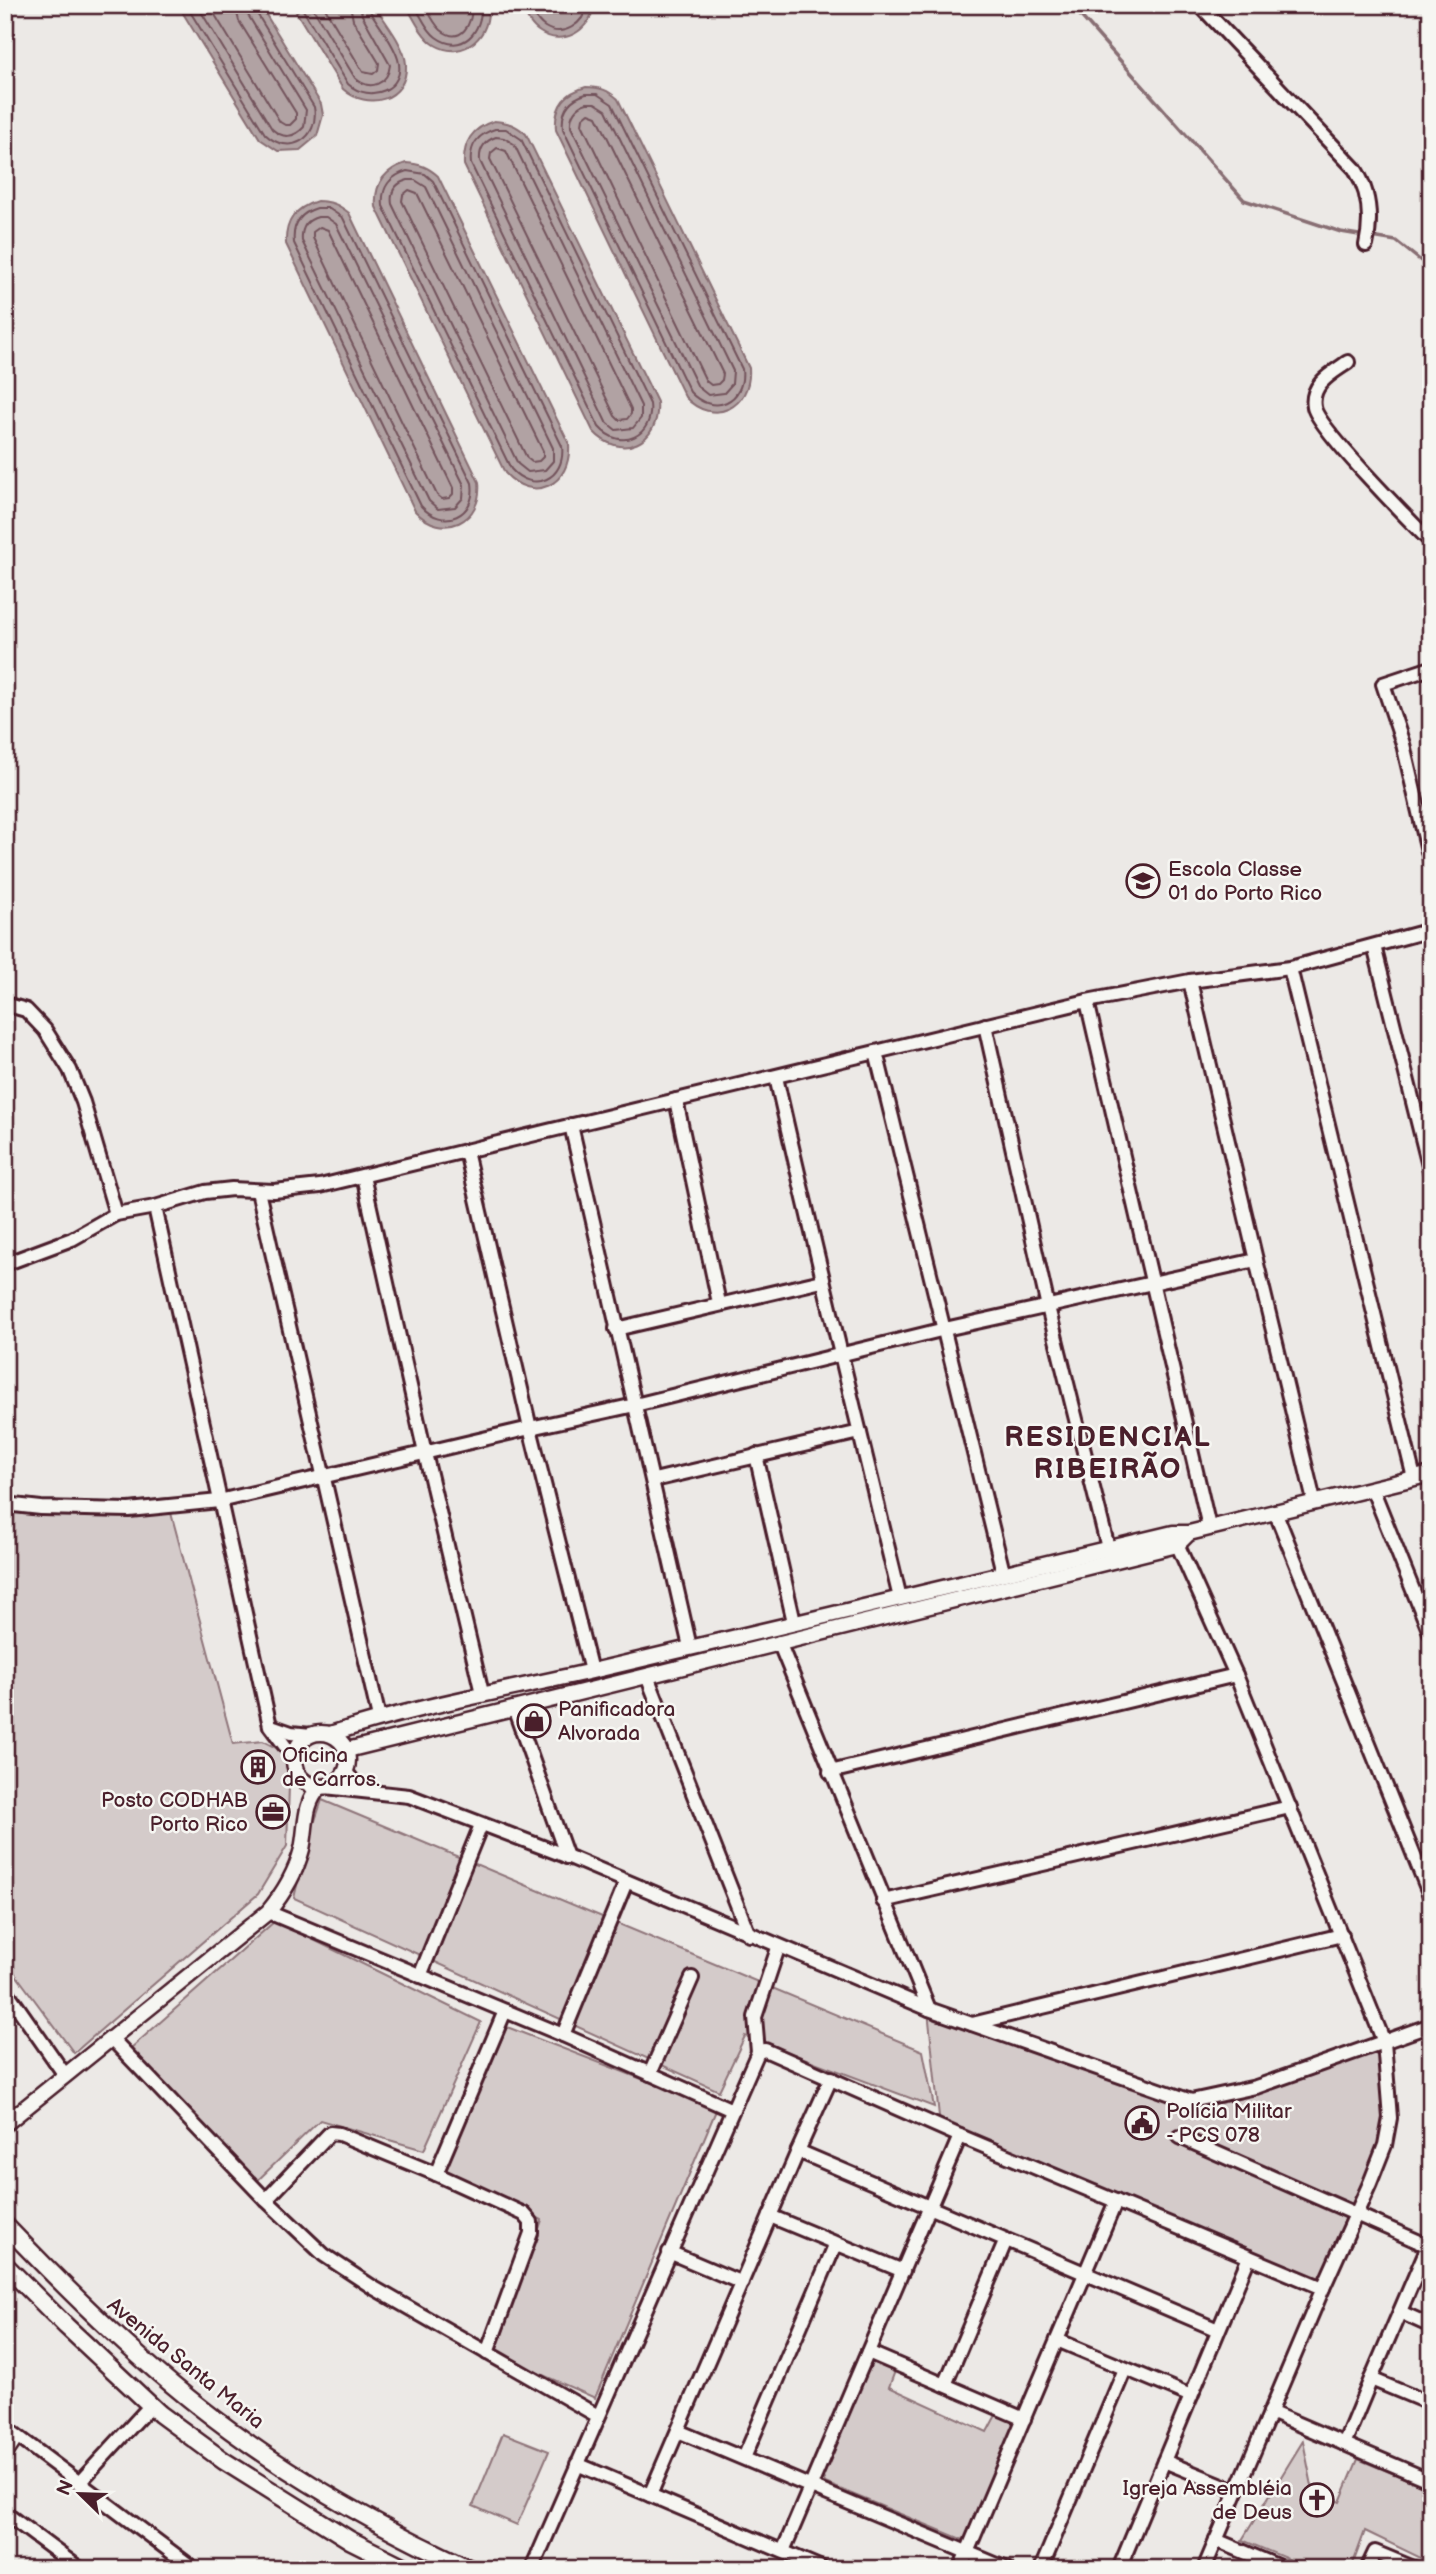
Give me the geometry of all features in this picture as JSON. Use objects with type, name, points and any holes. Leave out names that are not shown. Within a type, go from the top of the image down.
[{"type":"main road","name":"Avenida Santa Maria","points":[[5,2225],[86,2308],[189,2398],[258,2449],[368,2519],[470,2569]]},
{"type":"main road","points":[[5,2265],[65,2326],[151,2405],[256,2481],[349,2540],[408,2569]]},
{"type":"main road","points":[[44,2305],[66,2289]]},
{"type":"main road","points":[[65,2326],[86,2308]]},
{"type":"street","points":[[1200,5],[1355,169],[1366,192],[1371,224],[1366,245]]},
{"type":"street","points":[[1348,362],[1323,379],[1314,400],[1316,412],[1345,450],[1431,542]]},
{"type":"street","points":[[1431,668],[1383,684],[1403,744],[1431,864]]},
{"type":"street","points":[[5,1264],[72,1239],[116,1214],[155,1207],[205,1192],[232,1189],[299,1189],[363,1176],[1087,1001],[1190,981],[1290,968],[1431,930]]},
{"type":"street","points":[[1374,946],[1431,1174]]},
{"type":"street","points":[[1290,968],[1414,1478]]},
{"type":"street","points":[[1190,981],[1314,1501]]},
{"type":"street","points":[[1087,1001],[1209,1527]]},
{"type":"street","points":[[5,1004],[26,1010],[45,1030],[70,1070],[83,1102],[116,1214]]},
{"type":"street","points":[[985,1025],[1048,1307],[1108,1548]]},
{"type":"street","points":[[876,1052],[1003,1572]]},
{"type":"street","points":[[776,1077],[822,1281],[900,1598]]},
{"type":"street","points":[[676,1100],[719,1303]]},
{"type":"street","points":[[570,1125],[616,1329],[654,1480],[690,1647]]},
{"type":"street","points":[[466,1152],[530,1428],[591,1671]]},
{"type":"street","points":[[363,1176],[482,1693]]},
{"type":"street","points":[[258,1191],[379,1718]]},
{"type":"street","points":[[155,1207],[270,1726],[294,1758],[301,1778],[304,1833]]},
{"type":"street","points":[[5,1504],[41,1508],[129,1510],[219,1501],[635,1405],[945,1329],[1256,1260]]},
{"type":"street","points":[[616,1329],[822,1281]]},
{"type":"street","points":[[654,1480],[860,1432]]},
{"type":"street","points":[[756,1455],[794,1622]]},
{"type":"street","points":[[347,1750],[779,1642],[1175,1539],[1209,1527],[1431,1474]]},
{"type":"street","points":[[1371,1488],[1431,1634]]},
{"type":"street","points":[[1275,1511],[1431,1898]]},
{"type":"street","points":[[270,1726],[291,1734],[330,1734],[379,1718],[482,1693],[591,1671],[1003,1572],[1108,1548],[1175,1539]]},
{"type":"street","points":[[1175,1539],[1236,1675],[1384,2042],[1390,2118],[1385,2145],[1204,2569]]},
{"type":"street","points":[[779,1642],[929,2009]]},
{"type":"street","points":[[831,1772],[1236,1675]]},
{"type":"street","points":[[647,1676],[749,1934]]},
{"type":"street","points":[[514,1709],[567,1857]]},
{"type":"street","points":[[5,2124],[268,1912],[286,1888],[302,1849],[312,1796],[346,1772],[347,1750],[330,1734]]},
{"type":"street","points":[[294,1758],[297,1748],[311,1735]]},
{"type":"street","points":[[346,1772],[353,1781],[370,1791]]},
{"type":"street","points":[[301,1778],[309,1784],[323,1787],[409,1796],[567,1857],[778,1948],[929,2009],[1191,2101],[1256,2087],[1431,2025]]},
{"type":"street","points":[[883,1901],[1290,1807]]},
{"type":"street","points":[[420,1976],[481,1825]]},
{"type":"street","points":[[563,2035],[626,1882]]},
{"type":"street","points":[[268,1912],[563,2035],[732,2110]]},
{"type":"street","points":[[971,2024],[1342,1935]]},
{"type":"street","points":[[532,2569],[758,2052],[755,2017],[778,1948]]},
{"type":"street","points":[[650,2074],[692,1978]]},
{"type":"street","points":[[5,1989],[65,2075]]},
{"type":"street","points":[[436,2174],[505,2011]]},
{"type":"street","points":[[112,2039],[266,2200],[324,2255],[374,2288],[598,2416]]},
{"type":"street","points":[[758,2052],[765,2050],[960,2136],[1323,2288]]},
{"type":"street","points":[[650,2495],[831,2078]]},
{"type":"street","points":[[266,2200],[330,2133],[339,2134],[436,2174],[524,2214],[531,2222],[531,2233],[487,2353]]},
{"type":"street","points":[[783,2551],[960,2136]]},
{"type":"street","points":[[1181,2137],[1429,2246],[1344,2444]]},
{"type":"street","points":[[798,2151],[1219,2330]]},
{"type":"street","points":[[960,2569],[1116,2201]]},
{"type":"street","points":[[771,2216],[903,2271]]},
{"type":"street","points":[[945,2385],[1006,2240]]},
{"type":"street","points":[[744,2458],[836,2243]]},
{"type":"street","points":[[669,2252],[742,2283]]},
{"type":"street","points":[[1118,2569],[1249,2257]]},
{"type":"street","points":[[1400,2312],[1431,2326]]},
{"type":"street","points":[[1057,2340],[1191,2396]]},
{"type":"street","points":[[868,2352],[1024,2419]]},
{"type":"street","points":[[1041,2569],[1125,2369]]},
{"type":"street","points":[[1371,2379],[1431,2404]]},
{"type":"street","points":[[79,2483],[151,2405]]},
{"type":"street","points":[[1270,2412],[1431,2481]]},
{"type":"street","points":[[5,2427],[194,2569]]},
{"type":"street","points":[[678,2431],[1007,2569]]},
{"type":"street","points":[[5,2455],[17,2437]]},
{"type":"street","points":[[1164,2461],[1237,2491]]},
{"type":"street","points":[[577,2464],[824,2569]]},
{"type":"street","points":[[5,2513],[80,2569]]},
{"type":"street","points":[[1216,2540],[1284,2569]]},
{"type":"street","points":[[1367,2569],[1375,2552],[1416,2569]]},
{"type":"shaded area","points":[[167,1498],[233,1744],[263,1741],[290,1755],[287,1846],[258,1894],[74,2053],[5,1960],[5,1512],[44,1512]]},
{"type":"shaded area","points":[[322,1800],[923,2051],[934,2107],[745,2036],[719,2091],[294,1898],[306,1847]]},
{"type":"shaded area","points":[[275,1921],[481,2022],[424,2150],[320,2120],[257,2181],[131,2048]]},
{"type":"shaded area","points":[[927,2001],[1192,2099],[1384,2042],[1388,2112],[1383,2146],[1323,2288],[940,2126]]},
{"type":"shaded area","points":[[507,2027],[717,2108],[595,2398],[495,2354],[542,2220],[444,2169]]},
{"type":"shaded area","points":[[871,2362],[895,2371],[889,2387],[987,2432],[996,2415],[1016,2423],[966,2541],[825,2483],[822,2474]]},
{"type":"shaded area","points":[[503,2433],[549,2451],[517,2525],[473,2506]]},
{"type":"shaded area","points":[[1303,2441],[1313,2491],[1340,2502],[1358,2459],[1431,2489],[1431,2563],[1365,2531],[1351,2569],[1312,2569],[1242,2540]]},
{"type":"water","points":[[178,5],[260,5],[321,104],[323,115],[317,136],[300,150],[278,151],[260,139]]},
{"type":"water","points":[[292,5],[374,5],[405,57],[405,77],[400,87],[384,99],[374,101],[363,100],[343,89]]},
{"type":"water","points":[[406,5],[487,5],[488,16],[481,35],[474,42],[456,50],[446,49],[435,45],[426,37]]},
{"type":"water","points":[[520,5],[594,5],[592,14],[581,29],[566,37],[557,38],[536,29]]},
{"type":"water","points":[[586,87],[604,90],[618,99],[749,368],[744,394],[729,409],[707,411],[685,397],[556,130],[557,114],[562,102],[572,93]]},
{"type":"water","points":[[494,121],[512,124],[526,134],[657,402],[657,416],[653,428],[637,444],[615,445],[593,431],[464,165],[465,149],[470,137]]},
{"type":"water","points":[[406,163],[424,166],[438,176],[569,444],[564,470],[549,486],[527,487],[505,473],[376,207],[377,191],[382,179]]},
{"type":"water","points":[[317,201],[334,204],[349,213],[479,482],[479,496],[475,508],[459,523],[437,525],[415,511],[286,244],[287,229],[293,216],[303,207]]},
{"type":"waterway","points":[[1071,5],[1244,200],[1341,232],[1365,236]]},
{"type":"waterway","points":[[1372,237],[1396,241],[1431,269]]},
{"type":"place","name":"Escola Classe 01 do Porto Rico","points":[[1143,881]]},
{"type":"place","name":"Panificadora Alvorada","points":[[534,1721]]},
{"type":"place","name":"Oficina de Carros.","points":[[258,1767]]},
{"type":"place","name":"Posto CODHAB Porto Rico","points":[[273,1812]]},
{"type":"place","name":"Polícia Militar - PCS 078","points":[[1142,2123]]},
{"type":"place","name":"Igreja Assembléia de Deus","points":[[1317,2500]]},
{"type":"district","name":"RESIDENCIAL RIBEIRÃO","points":[[1108,1452]]}]
